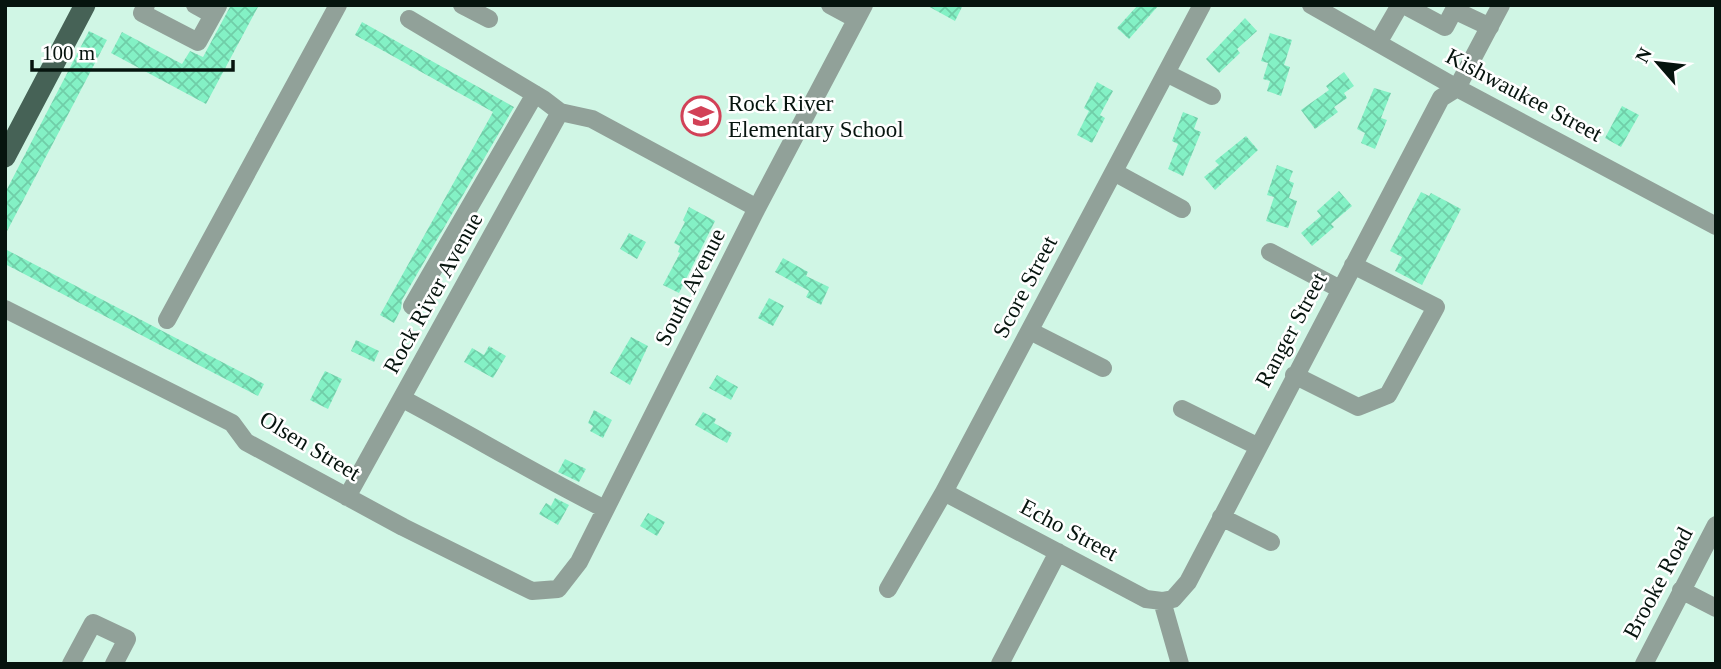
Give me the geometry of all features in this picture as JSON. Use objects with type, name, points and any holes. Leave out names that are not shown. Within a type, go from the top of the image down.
[{"type":"main road","points":[[5,157],[85,5]]},
{"type":"street","points":[[146,5],[142,13],[198,42],[216,10],[195,5]]},
{"type":"street","points":[[167,320],[338,5]]},
{"type":"street","points":[[462,5],[489,19]]},
{"type":"street","points":[[830,5],[860,12]]},
{"type":"street","name":"Score Street","points":[[888,589],[944,492],[1202,5]]},
{"type":"street","name":"Kishwaukee Street","points":[[1311,5],[1457,88],[1716,226]]},
{"type":"street","points":[[1378,43],[1402,5],[1445,27],[1454,10],[1490,27]]},
{"type":"street","name":"Ranger Street","points":[[1168,600],[1188,582],[1441,98],[1457,88],[1501,5]]},
{"type":"street","name":"South Avenue","points":[[558,589],[579,562],[757,208],[860,12]]},
{"type":"street","points":[[409,19],[561,112],[593,119],[757,208]]},
{"type":"street","points":[[1167,73],[1212,96]]},
{"type":"street","points":[[412,306],[535,94]]},
{"type":"street","name":"Rock River Avenue","points":[[347,497],[561,112]]},
{"type":"street","points":[[1114,172],[1182,209]]},
{"type":"street","points":[[1270,252],[1340,289]]},
{"type":"street","points":[[1294,375],[1358,407],[1388,395],[1436,307],[1353,265]]},
{"type":"street","name":"Olsen Street","points":[[5,309],[232,423],[246,442],[402,527],[532,591],[558,589]]},
{"type":"street","points":[[1030,331],[1103,368]]},
{"type":"street","points":[[403,399],[545,479],[606,509]]},
{"type":"street","points":[[1182,409],[1257,446]]},
{"type":"street","name":"Echo Street","points":[[944,492],[1146,598],[1168,600]]},
{"type":"street","points":[[1221,517],[1271,541]]},
{"type":"street","name":"Brooke Road","points":[[1644,664],[1716,525]]},
{"type":"street","points":[[1000,664],[1058,552]]},
{"type":"street","points":[[1681,590],[1716,608]]},
{"type":"street","points":[[1168,600],[1180,664]]},
{"type":"street","points":[[71,664],[93,623],[127,639],[114,664]]},
{"type":"building","points":[[231,5],[259,5],[206,104],[111,53],[122,32],[182,64],[190,51],[203,57]]},
{"type":"building","points":[[926,5],[963,5],[955,21]]},
{"type":"building","points":[[1138,5],[1159,5],[1129,39],[1117,28]]},
{"type":"building","points":[[1245,18],[1257,31],[1237,49],[1240,53],[1219,73],[1206,59]]},
{"type":"building","points":[[362,22],[514,107],[402,300],[394,323],[380,315],[493,112],[355,35]]},
{"type":"building","points":[[89,31],[107,40],[5,235],[5,193]]},
{"type":"building","points":[[1270,33],[1292,40],[1284,65],[1290,67],[1281,96],[1267,91],[1270,81],[1263,79],[1268,63],[1261,61]]},
{"type":"building","points":[[1344,72],[1354,86],[1344,93],[1347,98],[1334,107],[1338,112],[1315,129],[1301,110],[1329,90],[1326,86]]},
{"type":"building","points":[[1097,82],[1113,91],[1100,115],[1105,118],[1092,143],[1077,135],[1089,111],[1084,108]]},
{"type":"building","points":[[1374,88],[1391,93],[1381,118],[1387,120],[1375,149],[1361,143],[1365,133],[1357,129]]},
{"type":"building","points":[[1622,106],[1639,115],[1621,147],[1605,138]]},
{"type":"building","points":[[1183,112],[1198,118],[1194,129],[1201,132],[1183,176],[1168,169],[1178,144],[1172,141]]},
{"type":"building","points":[[1246,136],[1258,150],[1215,190],[1204,177],[1219,165],[1215,161]]},
{"type":"building","points":[[1277,165],[1293,171],[1289,181],[1294,183],[1289,198],[1297,201],[1288,228],[1266,221],[1274,197],[1267,195]]},
{"type":"building","points":[[1339,191],[1352,206],[1331,224],[1334,227],[1312,246],[1301,233],[1321,216],[1317,211]]},
{"type":"building","points":[[1421,192],[1429,196],[1431,193],[1461,209],[1422,285],[1395,271],[1402,257],[1390,251]]},
{"type":"building","points":[[689,207],[715,221],[679,293],[663,285],[680,253],[680,246],[674,243]]},
{"type":"building","points":[[629,233],[646,242],[637,259],[620,249]]},
{"type":"building","points":[[5,249],[264,384],[258,396],[5,264]]},
{"type":"building","points":[[783,258],[808,272],[806,276],[829,287],[821,305],[806,297],[809,291],[775,272]]},
{"type":"building","points":[[769,298],[784,306],[773,326],[758,318]]},
{"type":"building","points":[[631,337],[648,346],[630,385],[610,373]]},
{"type":"building","points":[[356,340],[379,351],[374,362],[351,351]]},
{"type":"building","points":[[489,346],[506,356],[493,378],[464,362],[472,348],[484,355]]},
{"type":"building","points":[[325,371],[342,379],[328,409],[310,400]]},
{"type":"building","points":[[717,375],[738,387],[731,400],[709,388]]},
{"type":"building","points":[[594,410],[612,420],[603,438],[590,431],[593,426],[588,423]]},
{"type":"building","points":[[703,412],[716,419],[714,423],[732,433],[727,443],[695,425]]},
{"type":"building","points":[[565,459],[586,469],[579,482],[558,472]]},
{"type":"building","points":[[555,498],[569,505],[558,525],[539,514],[546,503],[551,506]]},
{"type":"building","points":[[648,513],[665,522],[657,536],[640,526]]},
{"type":"place","name":"Rock River Elementary School","points":[[701,116]]}]
